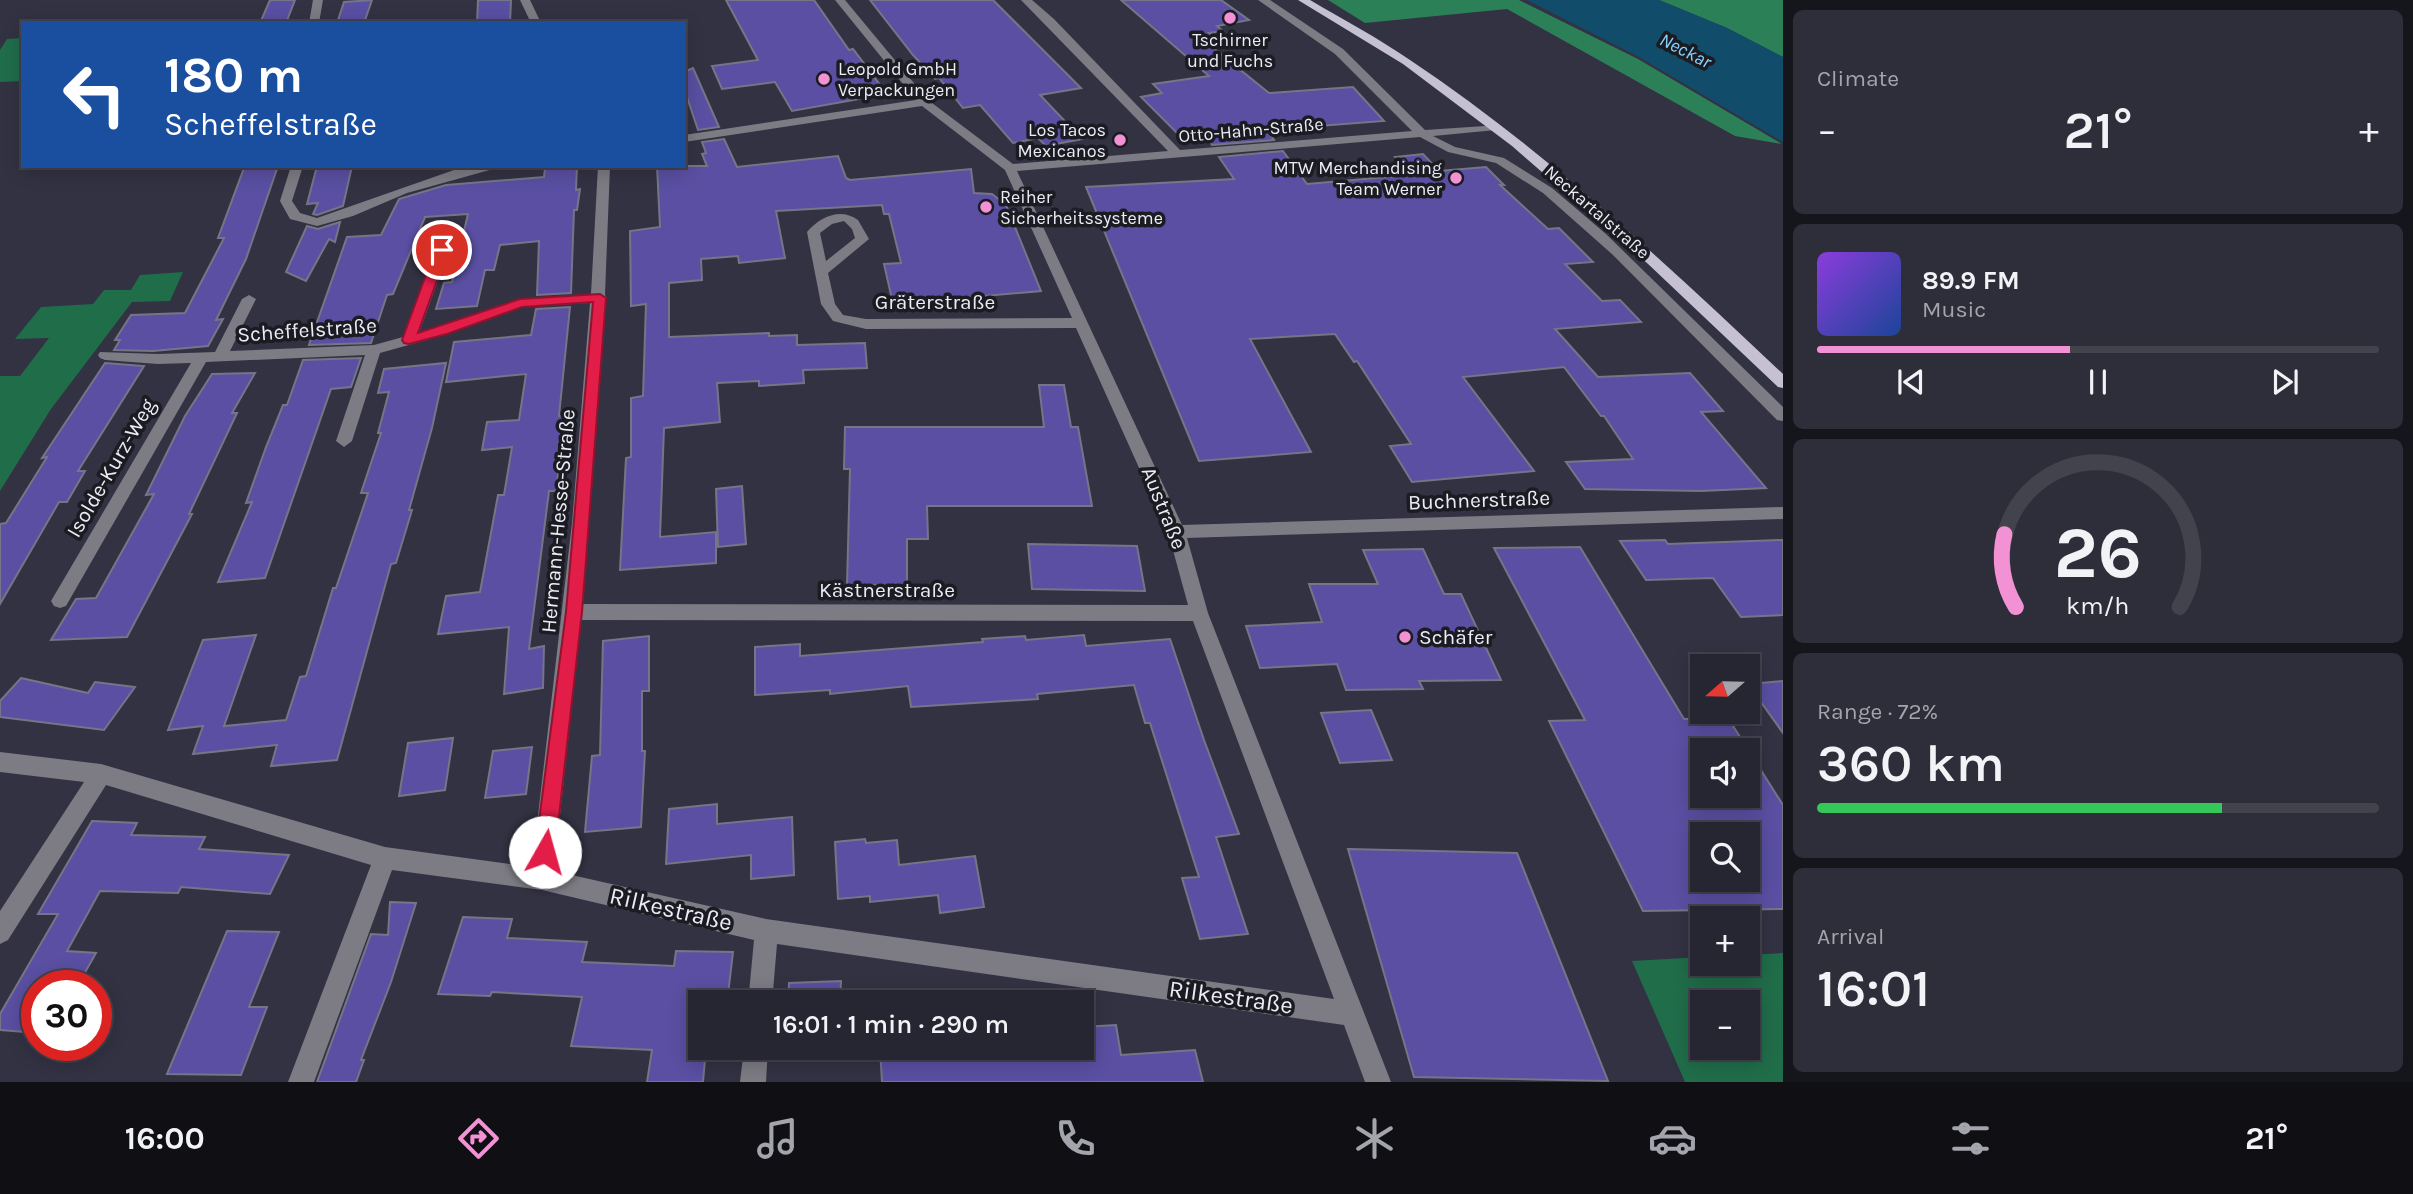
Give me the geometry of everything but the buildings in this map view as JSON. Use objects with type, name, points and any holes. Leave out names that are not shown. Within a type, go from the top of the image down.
[{"type":"main road","points":[[1303,0],[1418,70],[1496,127],[1651,258],[1783,383]]},
{"type":"street","points":[[313,21],[318,0]]},
{"type":"street","points":[[525,0],[535,21]]},
{"type":"street","name":"Austraße","points":[[840,0],[924,102],[1010,169],[1177,532],[1199,613],[1378,1082]]},
{"type":"street","points":[[1026,0],[1050,21],[1177,154]]},
{"type":"street","name":"Neckartalstraße","points":[[1263,0],[1327,42],[1421,131],[1441,146],[1495,158],[1563,203],[1632,266],[1783,416]]},
{"type":"street","points":[[686,139],[924,102]]},
{"type":"street","name":"Otto-Hahn-Straße","points":[[1010,169],[1421,131],[1496,127]]},
{"type":"street","points":[[296,168],[286,201],[295,216],[317,222],[349,213],[403,190],[458,173],[487,168]]},
{"type":"street","name":"Hermann-Hesse-Straße","points":[[542,879],[574,612],[600,298],[604,168]]},
{"type":"street","points":[[409,340],[442,250]]},
{"type":"street","name":"Gräterstraße","points":[[822,271],[828,304],[838,317],[866,324],[1082,323]]},
{"type":"street","name":"Scheffelstraße","points":[[105,355],[158,359],[374,350],[443,331],[520,303],[600,298]]},
{"type":"street","name":"Scheffelstraße","points":[[220,357],[250,299]]},
{"type":"street","points":[[344,441],[374,350]]},
{"type":"street","name":"Isolde-Kurz-Weg","points":[[60,601],[201,358]]},
{"type":"street","name":"Buchnerstraße","points":[[1177,532],[1783,513]]},
{"type":"street","name":"Kästnerstraße","points":[[574,612],[1199,613]]},
{"type":"street","name":"Rilkestraße","points":[[0,762],[101,774],[385,858],[542,879],[766,931],[1351,1014]]},
{"type":"street","points":[[0,932],[101,774]]},
{"type":"street","points":[[300,1082],[385,858]]},
{"type":"street","points":[[761,990],[766,931]]},
{"type":"street","points":[[753,1082],[755,1060]]},
{"type":"green space","points":[[1328,0],[1519,0],[1638,59],[1782,144],[1735,136],[1507,9],[1365,23]]},
{"type":"green space","points":[[1659,0],[1783,0],[1783,57],[1727,28]]},
{"type":"green space","points":[[21,38],[21,81],[0,82],[0,50],[7,39]]},
{"type":"green space","points":[[183,272],[170,301],[132,302],[51,409],[0,491],[0,376],[20,376],[49,338],[15,339],[41,307],[93,304],[104,290],[131,290],[140,275]]},
{"type":"green space","points":[[1783,953],[1783,1082],[1685,1082],[1632,961],[1690,958],[1690,976],[1760,976],[1760,954]]},
{"type":"water","name":"Neckar","points":[[1527,0],[1659,0],[1727,28],[1783,57],[1783,142],[1639,57]]},
{"type":"place","name":"Tschirner und Fuchs","points":[[1230,18]]},
{"type":"place","name":"Leopold GmbH Verpackungen","points":[[824,79]]},
{"type":"place","name":"Los Tacos Mexicanos","points":[[1120,140]]},
{"type":"place","name":"MTW Merchandising Team Werner","points":[[1456,178]]},
{"type":"place","name":"Reiher Sicherheitssysteme","points":[[986,207]]},
{"type":"place","name":"Schäfer","points":[[1405,637]]},
{"type":"route","points":[[442,250],[409,340],[443,331],[520,303],[600,298],[574,612],[545,852]]}]
